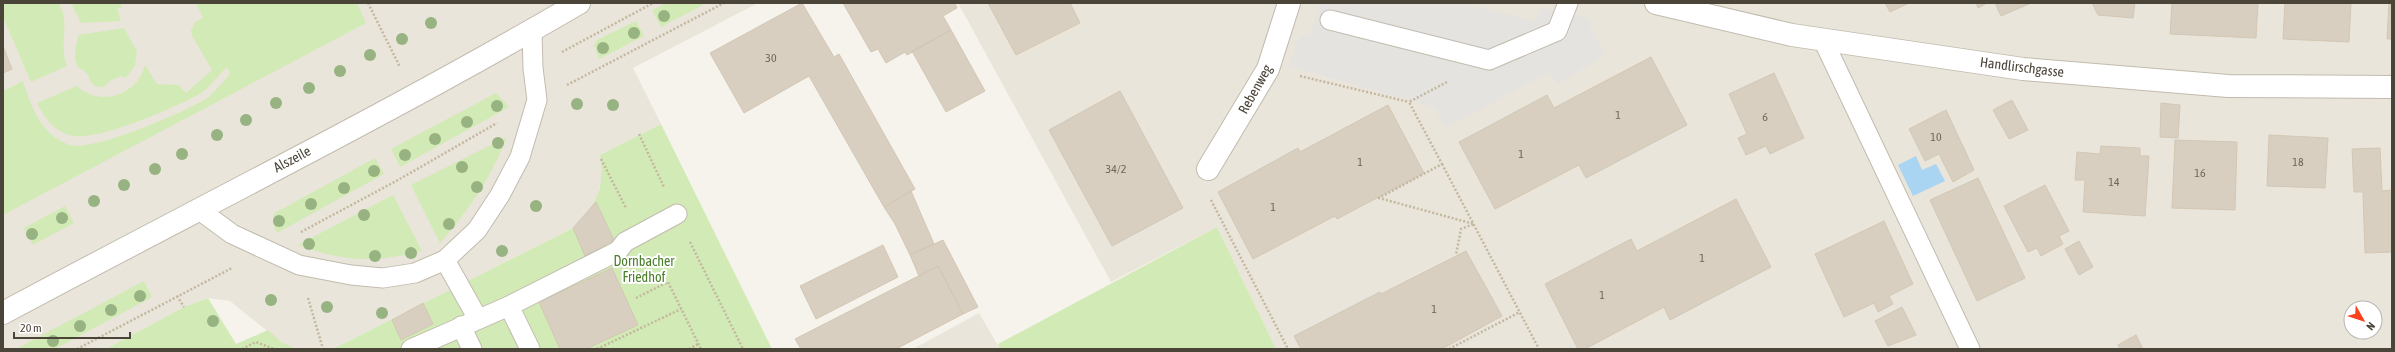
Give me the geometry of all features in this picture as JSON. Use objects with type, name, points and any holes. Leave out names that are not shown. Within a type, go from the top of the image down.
[{"type":"street","name":"Alszeile","points":[[3,313],[198,208],[414,95],[532,31],[579,3]]},
{"type":"street","name":"Rebenweg","points":[[1208,169],[1268,69],[1289,3]]},
{"type":"street","name":"Handlirschgasse","points":[[1656,3],[1792,35],[2030,69],[2228,86],[2392,87]]},
{"type":"lane","points":[[1330,20],[1489,60],[1557,31],[1568,3]]},
{"type":"lane","points":[[198,208],[232,234],[266,251],[299,265],[351,276],[383,278],[415,273],[445,260],[477,230],[500,195],[520,157],[537,100],[533,68],[532,31]]},
{"type":"lane","points":[[1823,40],[1970,349]]},
{"type":"lane","points":[[411,349],[509,306],[618,251],[624,242],[677,214]]},
{"type":"lane","points":[[445,260],[470,322],[472,349]]},
{"type":"lane","points":[[509,306],[530,349]]},
{"type":"path","points":[[368,3],[414,95]]},
{"type":"path","points":[[77,349],[266,251],[398,180],[537,100],[724,3]]},
{"type":"path","points":[[1268,69],[1409,102],[1489,60]]},
{"type":"path","points":[[1409,102],[1539,349]]},
{"type":"path","points":[[639,134],[743,349]]},
{"type":"path","points":[[601,159],[639,234]]},
{"type":"path","points":[[1442,164],[1380,198],[1474,224]]},
{"type":"path","points":[[1208,169],[1202,182],[1288,349]]},
{"type":"path","points":[[1456,255],[1461,229],[1474,224]]},
{"type":"path","points":[[299,265],[322,349]]},
{"type":"path","points":[[636,298],[668,282],[701,349]]},
{"type":"path","points":[[177,296],[184,307]]},
{"type":"path","points":[[596,349],[681,309]]},
{"type":"path","points":[[1451,349],[1520,312]]},
{"type":"path","points":[[242,349],[256,342],[274,349]]},
{"type":"path","points":[[689,349],[698,344]]},
{"type":"shaded area","points":[[3,3],[758,3],[633,68],[661,124],[600,155],[603,173],[596,202],[573,228],[339,346],[330,349],[294,348],[281,342],[230,301],[208,298],[184,307],[106,349],[3,349]]},
{"type":"shaded area","points":[[958,3],[2392,3],[2392,349],[1276,349],[1217,227],[1111,282]]},
{"type":"shaded area","points":[[1319,3],[1460,3],[1536,21],[1541,8],[1590,19],[1590,26],[1605,55],[1558,84],[1548,73],[1446,128],[1434,107],[1288,66],[1300,36],[1311,36]]},
{"type":"shaded area","points":[[979,313],[1000,349],[913,349]]},
{"type":"green space","points":[[3,3],[59,3],[64,20],[64,50],[67,66],[31,82],[3,17]]},
{"type":"green space","points":[[71,3],[120,3],[122,7],[117,9],[121,21],[81,23]]},
{"type":"green space","points":[[196,3],[357,3],[366,23],[3,215],[3,91],[23,81],[34,110],[45,128],[60,141],[70,145],[81,146],[98,143],[139,129],[180,112],[207,98],[213,93],[230,74],[227,67],[205,90],[190,99],[139,121],[102,133],[86,136],[68,135],[57,129],[47,120],[37,103],[77,86],[86,93],[96,96],[107,97],[117,95],[126,91],[135,84],[145,65],[157,84],[179,85],[186,93],[212,70],[192,36],[191,31],[195,22],[203,18]]},
{"type":"green space","points":[[666,3],[703,3],[703,5],[661,27],[652,10]]},
{"type":"green space","points":[[636,21],[644,36],[599,59],[594,45],[597,40]]},
{"type":"green space","points":[[124,28],[137,52],[135,65],[126,78],[121,76],[110,81],[103,87],[94,86],[87,74],[78,67],[76,63],[75,55],[78,35]]},
{"type":"green space","points":[[496,93],[509,107],[400,167],[391,149]]},
{"type":"green space","name":"Dornbacher Friedhof","points":[[661,124],[772,349],[330,349],[339,346],[573,228],[588,211],[600,187],[600,155]]},
{"type":"green space","points":[[507,137],[494,166],[470,206],[440,243],[411,185]]},
{"type":"green space","points":[[375,158],[384,174],[277,233],[273,224],[273,214]]},
{"type":"green space","points":[[393,195],[422,251],[389,258],[359,259],[330,255],[298,245]]},
{"type":"green space","points":[[65,206],[74,223],[33,245],[24,228]]},
{"type":"green space","points":[[1217,227],[1276,349],[1000,349],[998,344]]},
{"type":"green space","points":[[144,281],[152,297],[55,349],[16,349]]},
{"type":"green space","points":[[208,298],[236,344],[268,330],[281,342],[297,349],[106,349],[184,307]]},
{"type":"water","points":[[1916,156],[1922,170],[1936,164],[1945,181],[1913,196],[1898,165]]},
{"type":"building","points":[[802,3],[834,57],[839,54],[915,189],[884,207],[809,76],[744,113],[710,53]]},
{"type":"building","points":[[843,3],[955,3],[957,8],[943,16],[951,30],[907,55],[905,52],[886,63],[878,49],[871,52]]},
{"type":"building","points":[[988,3],[1070,3],[1080,23],[1016,55]]},
{"type":"building","points":[[1885,3],[1909,3],[1890,12]]},
{"type":"building","points":[[1976,3],[1987,3],[1978,8]]},
{"type":"building","points":[[1995,3],[2031,3],[2001,16]]},
{"type":"building","points":[[2092,3],[2135,3],[2133,18],[2098,15]]},
{"type":"building","points":[[2172,3],[2258,3],[2256,38],[2170,34]]},
{"type":"building","points":[[2285,3],[2351,3],[2349,42],[2283,39]]},
{"type":"building","points":[[2389,3],[2392,3],[2392,39],[2387,39]]},
{"type":"building","points":[[951,30],[985,91],[946,112],[912,51]]},
{"type":"building","points":[[3,46],[12,69],[3,73]]},
{"type":"building","points":[[1651,57],[1687,125],[1586,178],[1579,165],[1495,209],[1459,142],[1547,95],[1554,108]]},
{"type":"building","points":[[1774,73],[1804,138],[1770,154],[1766,146],[1746,155],[1738,138],[1747,134],[1729,94]]},
{"type":"building","points":[[1120,91],[1183,208],[1112,246],[1049,130]]},
{"type":"building","points":[[2012,100],[2028,130],[2009,139],[1993,110]]},
{"type":"building","points":[[2161,103],[2180,105],[2178,138],[2160,137]]},
{"type":"building","points":[[1388,105],[1424,173],[1337,219],[1335,216],[1253,259],[1218,192],[1298,148],[1300,152]]},
{"type":"building","points":[[1946,110],[1974,170],[1953,182],[1939,154],[1925,161],[1909,129]]},
{"type":"building","points":[[2269,135],[2328,138],[2325,188],[2267,186]]},
{"type":"building","points":[[2175,140],[2237,142],[2235,210],[2172,208]]},
{"type":"building","points":[[2101,146],[2140,148],[2140,156],[2149,156],[2145,216],[2083,212],[2085,180],[2075,180],[2077,152],[2100,154]]},
{"type":"building","points":[[2380,148],[2382,191],[2392,190],[2392,252],[2365,253],[2363,192],[2354,192],[2352,149]]},
{"type":"building","points":[[1978,178],[2025,278],[1977,301],[1930,200]]},
{"type":"building","points":[[2045,185],[2069,231],[2059,236],[2063,244],[2041,256],[2037,248],[2028,252],[2004,206]]},
{"type":"building","points":[[911,191],[934,244],[910,255],[895,224],[884,207]]},
{"type":"building","points":[[1736,199],[1771,267],[1670,320],[1664,307],[1585,349],[1578,349],[1545,284],[1631,239],[1637,251]]},
{"type":"building","points":[[596,202],[614,240],[585,256],[573,228]]},
{"type":"building","points":[[1884,221],[1913,284],[1889,296],[1893,304],[1878,312],[1874,303],[1844,317],[1815,254]]},
{"type":"building","points":[[943,240],[978,307],[963,314],[938,266],[919,276],[910,255]]},
{"type":"building","points":[[2079,241],[2093,267],[2079,275],[2065,249]]},
{"type":"building","points":[[883,245],[898,277],[816,319],[800,286]]},
{"type":"building","points":[[1466,251],[1502,316],[1442,349],[1301,349],[1294,336],[1380,292],[1381,294]]},
{"type":"building","points":[[938,266],[963,314],[896,349],[801,349],[795,339]]},
{"type":"building","points":[[612,268],[638,325],[586,349],[560,349],[539,302]]},
{"type":"building","points":[[423,303],[433,324],[401,340],[392,320]]},
{"type":"building","points":[[1902,307],[1916,335],[1888,346],[1875,321]]},
{"type":"building","points":[[2136,335],[2143,349],[2120,349],[2118,345]]}]
